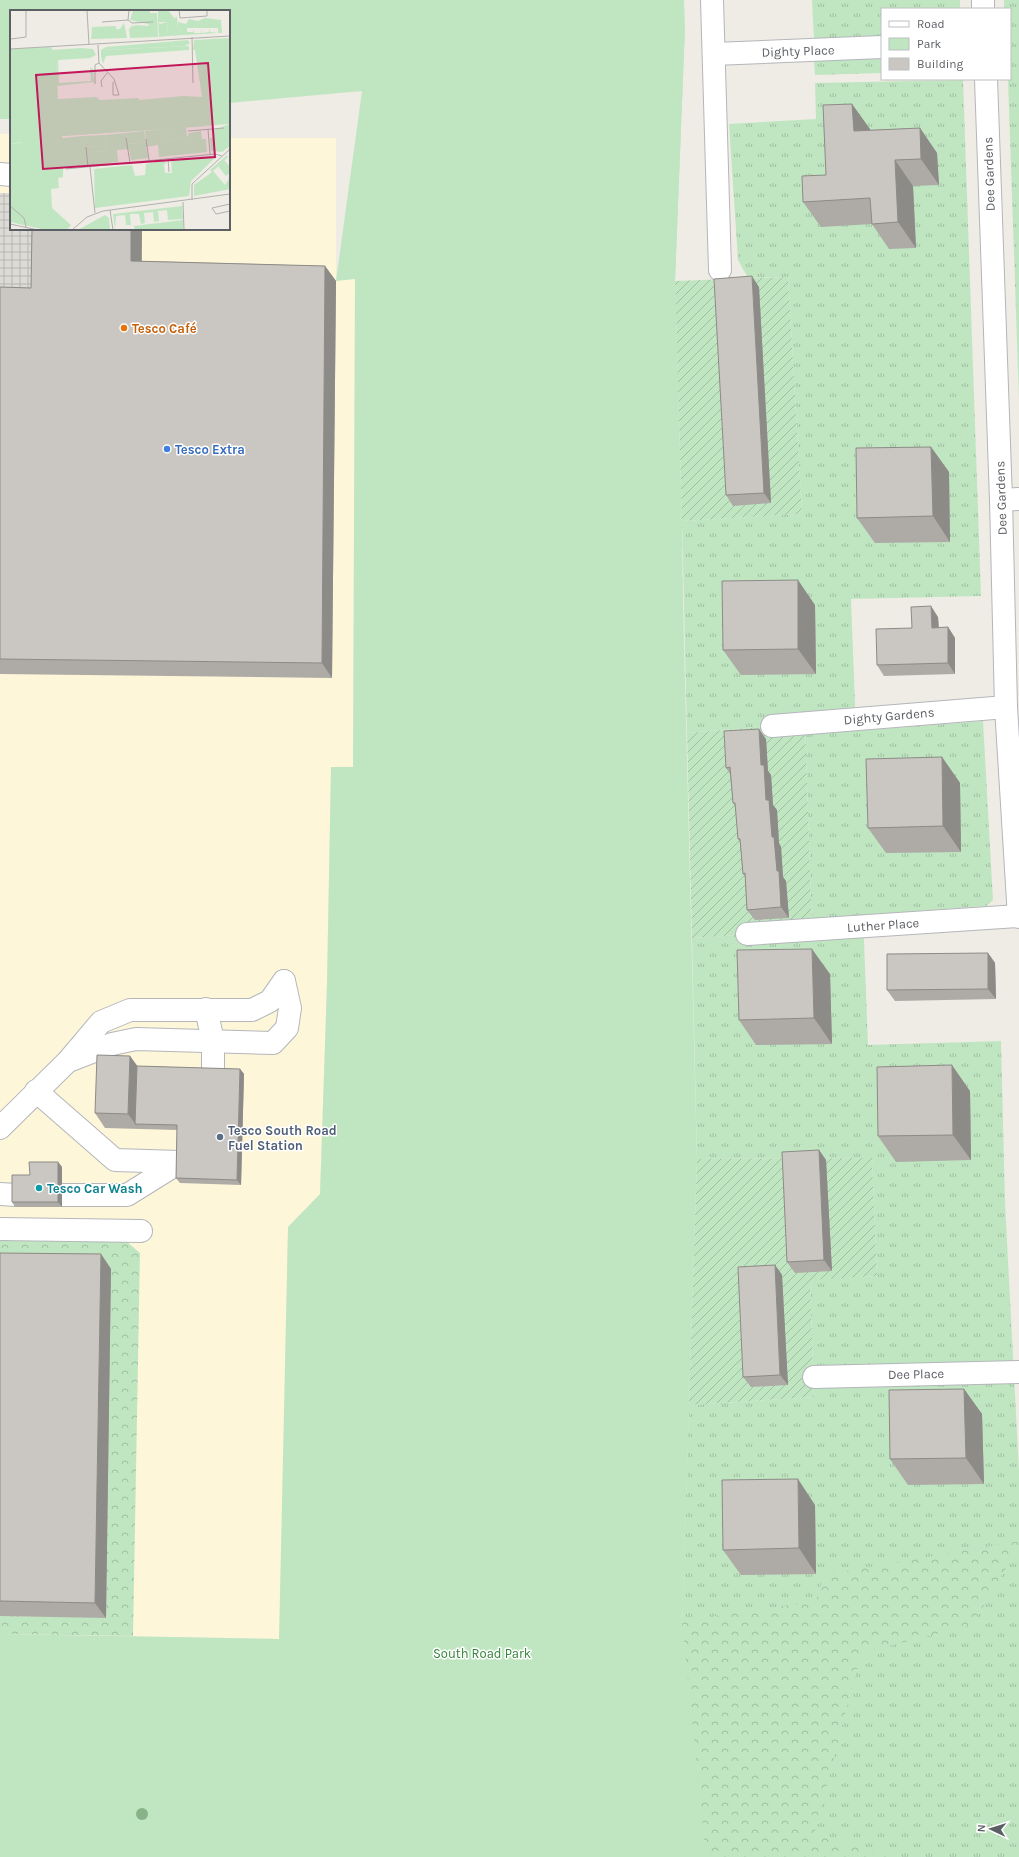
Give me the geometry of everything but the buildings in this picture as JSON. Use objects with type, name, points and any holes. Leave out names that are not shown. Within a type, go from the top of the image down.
[{"type":"street","points":[[712,0],[720,270]]},
{"type":"street","name":"Dighty Place","points":[[714,54],[881,47]]},
{"type":"street","name":"Dee Gardens","points":[[986,80],[1010,499],[1006,707],[1019,917]]},
{"type":"street","points":[[0,174],[10,175]]},
{"type":"street","name":"Dighty Gardens","points":[[772,726],[1006,707]]},
{"type":"street","name":"Luther Place","points":[[747,934],[1019,917]]},
{"type":"street","points":[[0,1128],[68,1061],[101,1022],[130,1010],[252,1010],[270,1002],[284,981],[290,1008],[287,1028],[273,1043],[136,1039],[112,1044],[68,1061]]},
{"type":"street","points":[[206,1009],[213,1041],[213,1073]]},
{"type":"street","points":[[36,1091],[115,1160],[180,1162],[127,1195],[62,1196]]},
{"type":"street","points":[[0,1229],[141,1231]]},
{"type":"street","name":"Dee Place","points":[[814,1377],[1019,1372]]},
{"type":"shaded area","points":[[0,134],[10,134],[10,230],[230,230],[230,138],[336,138],[336,280],[355,279],[353,768],[331,768],[327,983],[320,1194],[288,1227],[280,1639],[0,1634]]},
{"type":"shaded area","points":[[0,193],[10,193],[10,230],[40,230],[41,302],[0,302]]},
{"type":"green space","name":"South Road Park","points":[[0,0],[684,0],[685,26],[675,281],[697,1159],[682,1622],[706,1857],[0,1857],[0,1634],[279,1639],[288,1227],[320,1194],[327,983],[331,767],[353,767],[355,279],[336,281],[362,91],[230,103],[230,10],[10,10],[10,119],[0,119]]},
{"type":"green space","points":[[812,0],[960,0],[960,8],[881,8],[881,38],[814,39]]},
{"type":"green space","points":[[1004,0],[1019,0],[1019,400],[1008,80],[1011,80],[1011,8],[1004,8]]},
{"type":"green space","points":[[685,26],[675,281],[682,521],[689,1405],[682,1621],[816,1601],[824,1575],[1019,1541],[1019,1546],[972,1625],[861,1653],[814,1835],[897,1857],[661,1857],[598,1236]]},
{"type":"green space","points":[[881,57],[881,73],[815,75],[814,59]]},
{"type":"green space","points":[[963,80],[981,596],[851,599],[856,731],[983,721],[993,900],[986,906],[863,915],[868,1045],[1001,1041],[1005,1203],[1019,1471],[1019,1857],[706,1857],[682,1622],[689,1405],[814,1397],[810,1279],[877,1276],[872,1158],[697,1159],[692,938],[812,930],[805,723],[687,733],[682,521],[802,514],[788,277],[748,278],[738,260],[729,124],[816,119],[815,83]]},
{"type":"green space","points":[[788,277],[802,514],[682,521],[675,281]]},
{"type":"green space","points":[[805,723],[812,930],[692,938],[687,733]]},
{"type":"green space","points":[[872,1158],[877,1276],[810,1280],[814,1397],[689,1405],[697,1159]]},
{"type":"green space","points":[[0,1240],[126,1241],[140,1253],[133,1636],[0,1634],[0,1616],[106,1617],[111,1269],[0,1268]]},
{"type":"place","name":"Tesco Café","points":[[124,328]]},
{"type":"place","name":"Tesco Extra","points":[[167,449]]},
{"type":"place","name":"Tesco South Road Fuel Station","points":[[220,1137]]},
{"type":"place","name":"Tesco Car Wash","points":[[39,1188]]}]
